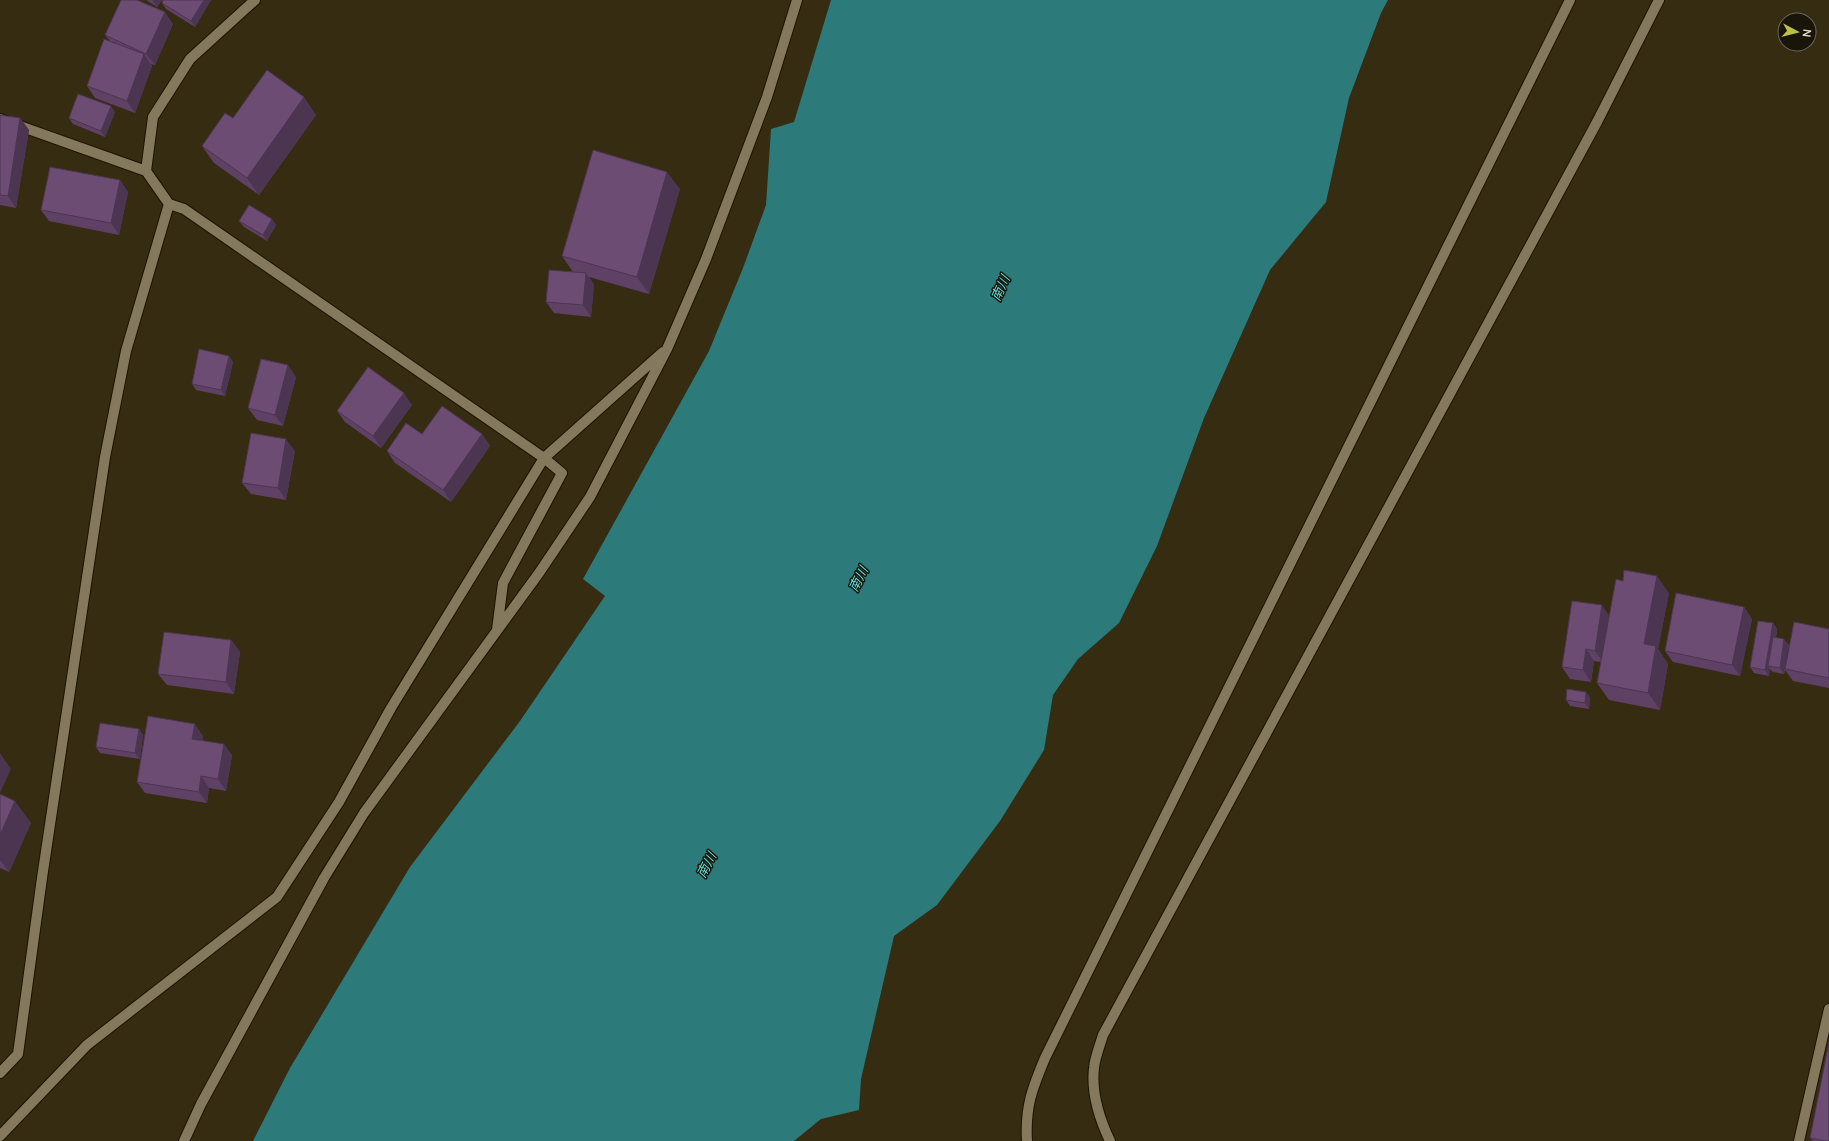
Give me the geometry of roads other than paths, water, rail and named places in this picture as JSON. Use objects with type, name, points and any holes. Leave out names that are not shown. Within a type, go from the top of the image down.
[{"type":"street","points":[[146,172],[153,117],[190,59],[255,0]]},
{"type":"street","points":[[184,1141],[201,1104],[324,878],[360,820],[539,573],[590,496],[667,348],[709,252],[767,97],[797,0]]},
{"type":"street","points":[[1027,1141],[1026,1124],[1031,1092],[1045,1058],[1570,0]]},
{"type":"street","points":[[1110,1141],[1099,1117],[1094,1093],[1094,1068],[1103,1035],[1597,122],[1659,0]]},
{"type":"street","points":[[0,119],[146,172],[169,204],[184,209],[544,458],[562,473],[502,584],[497,632]]},
{"type":"street","points":[[0,1073],[18,1054],[43,871],[105,457],[126,351],[169,204]]},
{"type":"street","points":[[0,1136],[87,1045],[277,897],[339,802],[390,708],[544,458],[667,348]]},
{"type":"street","points":[[1799,1141],[1829,1009]]},
{"type":"water","name":"南川","points":[[831,0],[1388,0],[1381,13],[1349,98],[1326,202],[1270,270],[1204,418],[1157,546],[1119,623],[1078,659],[1053,695],[1044,750],[1000,821],[937,905],[894,936],[861,1079],[859,1110],[821,1119],[794,1141],[253,1141],[290,1068],[410,867],[520,721],[605,596],[583,579],[709,351],[743,268],[766,205],[771,129],[794,122]]}]
